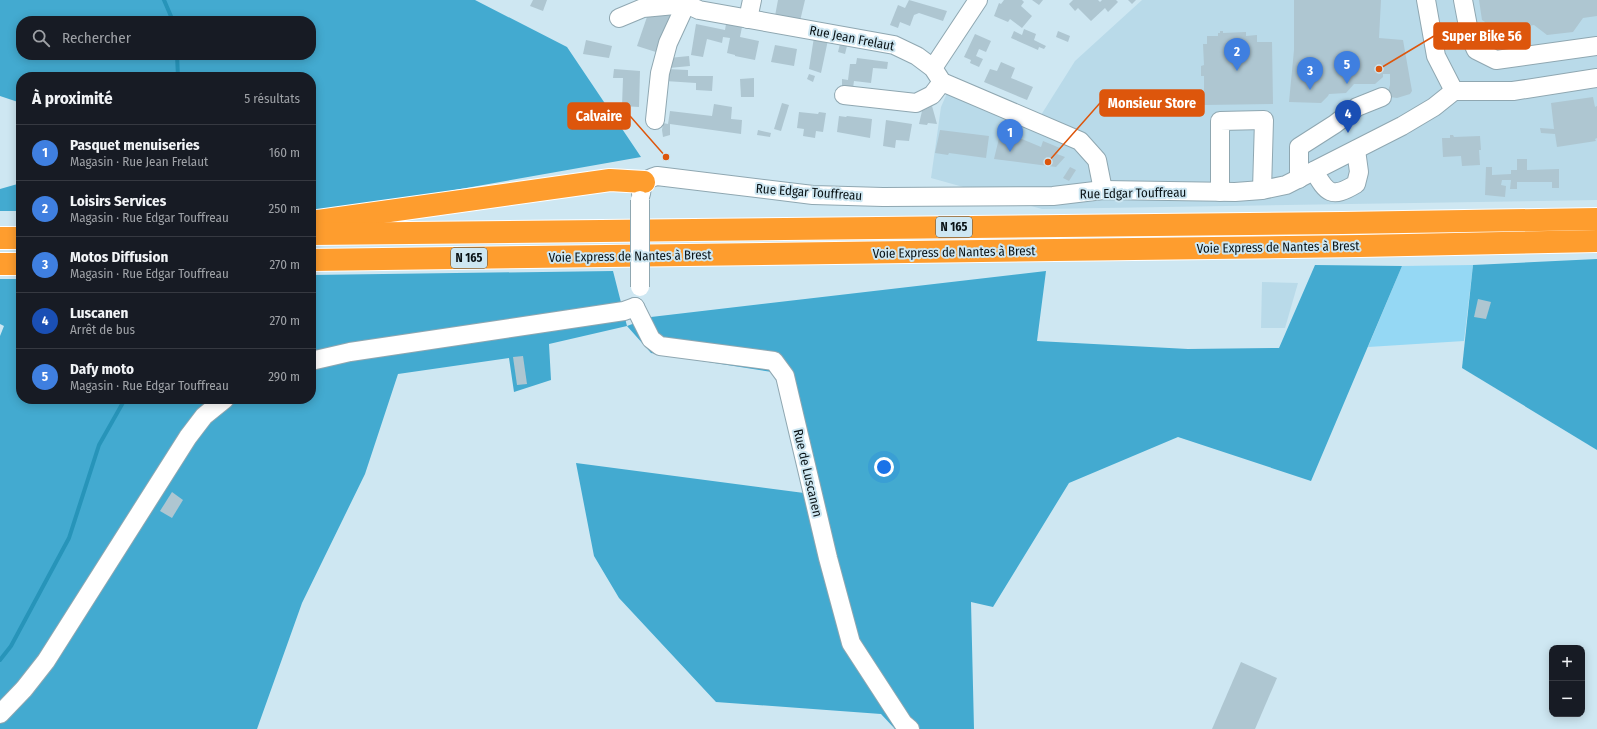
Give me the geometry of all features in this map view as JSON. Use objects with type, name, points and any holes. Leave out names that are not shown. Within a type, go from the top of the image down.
[{"type":"highway","points":[[316,221],[610,180],[642,191]]},
{"type":"highway","name":"Voie Express de Nantes à Brest","points":[[316,234],[1597,219]]},
{"type":"highway","points":[[0,238],[16,238]]},
{"type":"highway","name":"Voie Express de Nantes à Brest","points":[[316,260],[1360,246],[1597,241]]},
{"type":"highway","points":[[0,264],[16,264]]},
{"type":"street","points":[[748,18],[752,0]]},
{"type":"street","points":[[844,95],[916,103],[932,95],[938,75],[978,0]]},
{"type":"street","points":[[1426,0],[1436,56],[1454,91],[1513,90],[1597,78]]},
{"type":"street","points":[[1463,0],[1470,37],[1476,50],[1496,60],[1597,46]]},
{"type":"street","points":[[655,120],[660,73],[668,43],[685,2]]},
{"type":"street","name":"Rue Jean Frelaut","points":[[619,18],[643,8],[685,2],[699,10],[894,45],[917,56],[938,75],[1080,141],[1097,160],[1103,190]]},
{"type":"street","name":"Rue Edgar Touffreau","points":[[642,191],[649,178],[657,176],[813,194],[883,197],[1053,196],[1103,190],[1220,192],[1262,190],[1286,185],[1356,150],[1434,107],[1454,91]]},
{"type":"street","points":[[1356,150],[1359,172],[1356,184],[1334,192],[1325,189],[1306,175],[1299,147],[1335,124],[1357,107],[1382,97]]},
{"type":"street","points":[[1220,192],[1220,121],[1264,120],[1262,190]]},
{"type":"street","points":[[316,360],[350,352],[624,311],[635,307],[640,287],[642,191]]},
{"type":"street","name":"Rue de Luscanen","points":[[635,307],[650,339],[660,346],[774,361],[785,376],[828,558],[851,643],[903,723],[910,729]]},
{"type":"street","points":[[0,714],[24,689],[46,661],[188,437],[204,416],[218,404]]},
{"type":"shaded area","points":[[0,0],[475,0],[567,47],[641,157],[336,211],[316,211],[316,72],[16,72],[16,101],[0,96]]},
{"type":"shaded area","points":[[1142,0],[1597,0],[1597,200],[1042,209],[931,178],[941,107],[954,77],[1041,115],[1075,61]]},
{"type":"shaded area","points":[[16,184],[16,211],[0,211],[0,189]]},
{"type":"shaded area","points":[[1597,259],[1597,450],[1462,368],[1473,265]]},
{"type":"shaded area","points":[[1315,265],[1402,266],[1311,481],[1178,437],[1069,483],[993,607],[971,602],[974,729],[895,729],[881,714],[716,702],[619,598],[594,556],[576,463],[804,493],[781,384],[772,372],[651,353],[627,326],[651,317],[1046,271],[1037,341],[1188,349],[1279,348]]},
{"type":"shaded area","points":[[1473,265],[1464,341],[1368,347],[1402,266]]},
{"type":"shaded area","points":[[613,271],[627,326],[549,344],[551,380],[514,392],[509,358],[398,374],[365,474],[302,603],[257,729],[0,729],[0,336],[4,326],[0,324],[0,279],[16,279],[16,404],[316,404],[316,275]]},
{"type":"shaded area","points":[[1262,282],[1298,283],[1285,328],[1261,328]]},
{"type":"building","points":[[533,0],[547,0],[543,11],[530,6]]},
{"type":"building","points":[[778,0],[805,0],[800,21],[775,16]]},
{"type":"building","points":[[909,0],[947,11],[943,21],[919,13],[914,15],[910,26],[900,22],[898,28],[890,25],[898,5],[905,8]]},
{"type":"building","points":[[1004,0],[1022,0],[1024,2],[1021,6],[1032,16],[1022,28],[1010,19],[1008,22],[994,16],[999,3],[1001,4]]},
{"type":"building","points":[[1032,0],[1043,0],[1039,5]]},
{"type":"building","points":[[1073,0],[1098,0],[1100,2],[1102,0],[1116,0],[1118,2],[1108,12],[1105,8],[1091,21],[1078,8],[1075,11],[1069,4]]},
{"type":"building","points":[[1128,0],[1136,0],[1132,4]]},
{"type":"building","points":[[1294,0],[1381,0],[1379,38],[1403,40],[1412,91],[1410,94],[1397,98],[1390,97],[1388,91],[1390,85],[1390,74],[1383,74],[1383,77],[1375,84],[1354,84],[1346,93],[1329,94],[1321,103],[1289,102],[1294,50]]},
{"type":"building","points":[[1479,0],[1597,0],[1597,16],[1583,18],[1573,32],[1547,35],[1534,25],[1496,31],[1484,24],[1485,22],[1482,20]]},
{"type":"building","points":[[659,11],[671,14],[659,53],[637,46],[648,14],[656,17]]},
{"type":"building","points":[[696,24],[725,30],[726,24],[742,27],[740,37],[759,41],[755,60],[727,53],[730,38],[723,37],[722,43],[707,39],[703,57],[691,55]]},
{"type":"building","points":[[1024,29],[1036,34],[1034,40],[1046,46],[1044,49],[1039,47],[1038,50],[1011,38],[1014,31],[1022,35]]},
{"type":"building","points":[[1058,31],[1070,36],[1068,42],[1056,37]]},
{"type":"building","points":[[1220,31],[1223,31],[1223,33],[1246,32],[1246,36],[1257,35],[1257,42],[1272,42],[1273,104],[1204,105],[1204,76],[1201,76],[1201,66],[1204,65],[1203,44],[1207,44],[1207,36],[1218,36]]},
{"type":"building","points":[[975,34],[991,41],[986,52],[979,49],[976,56],[983,59],[979,67],[970,63],[971,60],[964,57]]},
{"type":"building","points":[[814,37],[828,40],[821,73],[809,69]]},
{"type":"building","points":[[586,40],[612,46],[609,58],[583,54]]},
{"type":"building","points":[[840,44],[847,46],[845,54],[838,52]]},
{"type":"building","points":[[775,45],[797,49],[794,66],[771,62]]},
{"type":"building","points":[[689,56],[690,66],[669,68],[669,58]]},
{"type":"building","points":[[857,58],[888,62],[887,69],[873,68],[871,83],[854,81],[853,88],[842,87],[842,79],[848,80],[850,64],[856,64]]},
{"type":"building","points":[[1001,62],[1015,68],[1011,78],[1033,87],[1027,100],[984,82],[990,69],[997,71]]},
{"type":"building","points":[[614,69],[640,71],[639,107],[622,106],[623,78],[613,78]]},
{"type":"building","points":[[666,69],[688,70],[688,76],[713,76],[712,91],[696,90],[696,83],[665,81]]},
{"type":"building","points":[[809,74],[815,76],[813,82],[807,79]]},
{"type":"building","points":[[754,78],[754,97],[741,97],[740,79]]},
{"type":"building","points":[[1593,97],[1595,107],[1597,106],[1596,141],[1557,147],[1555,134],[1541,133],[1540,128],[1554,129],[1551,103]]},
{"type":"building","points":[[782,103],[789,105],[781,131],[774,129]]},
{"type":"building","points":[[714,104],[732,107],[731,119],[742,120],[741,134],[670,124],[670,135],[663,137],[663,123],[668,124],[670,111],[712,116]]},
{"type":"building","points":[[932,106],[937,124],[919,124],[922,111]]},
{"type":"building","points":[[799,112],[818,114],[819,112],[826,113],[823,132],[816,131],[815,138],[803,136],[804,129],[797,128]]},
{"type":"building","points":[[839,116],[872,119],[870,138],[837,132]]},
{"type":"building","points":[[886,120],[912,124],[909,141],[896,140],[895,148],[883,146]]},
{"type":"building","points":[[758,130],[771,133],[770,137],[757,135]]},
{"type":"building","points":[[940,130],[989,136],[986,158],[949,153],[948,155],[935,153]]},
{"type":"building","points":[[1001,130],[1041,147],[1043,141],[1060,148],[1057,154],[1065,157],[1056,167],[994,159]]},
{"type":"building","points":[[1450,135],[1453,135],[1454,137],[1480,136],[1480,165],[1462,166],[1461,156],[1443,157],[1442,138],[1450,138]]},
{"type":"building","points":[[1517,159],[1527,159],[1527,170],[1559,169],[1559,188],[1552,188],[1552,182],[1517,182],[1517,189],[1510,189],[1511,180],[1502,180],[1501,185],[1506,186],[1505,197],[1485,195],[1486,167],[1492,167],[1492,175],[1511,174],[1511,170],[1517,170]]},
{"type":"building","points":[[1070,167],[1076,170],[1069,181],[1063,178]]},
{"type":"building","points":[[1478,299],[1491,302],[1486,319],[1474,317]]},
{"type":"building","points":[[523,356],[527,384],[517,385],[513,357]]},
{"type":"building","points":[[172,492],[183,500],[172,518],[160,511]]},
{"type":"building","points":[[1241,662],[1277,678],[1255,729],[1212,729]]},
{"type":"waterway","points":[[164,0],[171,16]]},
{"type":"waterway","points":[[177,60],[178,72]]},
{"type":"waterway","points":[[0,660],[11,646],[69,538],[99,445],[122,404]]},
{"type":"place","name":"Super Bike 56","points":[[1379,69]]},
{"type":"place","name":"Loisirs Services","points":[[1237,71]]},
{"type":"place","name":"Dafy moto","points":[[1347,84]]},
{"type":"place","name":"Motos Diffusion","points":[[1310,90]]},
{"type":"place","name":"Luscanen","points":[[1348,133]]},
{"type":"place","name":"Pasquet menuiseries","points":[[1010,152]]},
{"type":"place","name":"Calvaire","points":[[666,157]]},
{"type":"place","name":"Monsieur Store","points":[[1048,162]]}]
